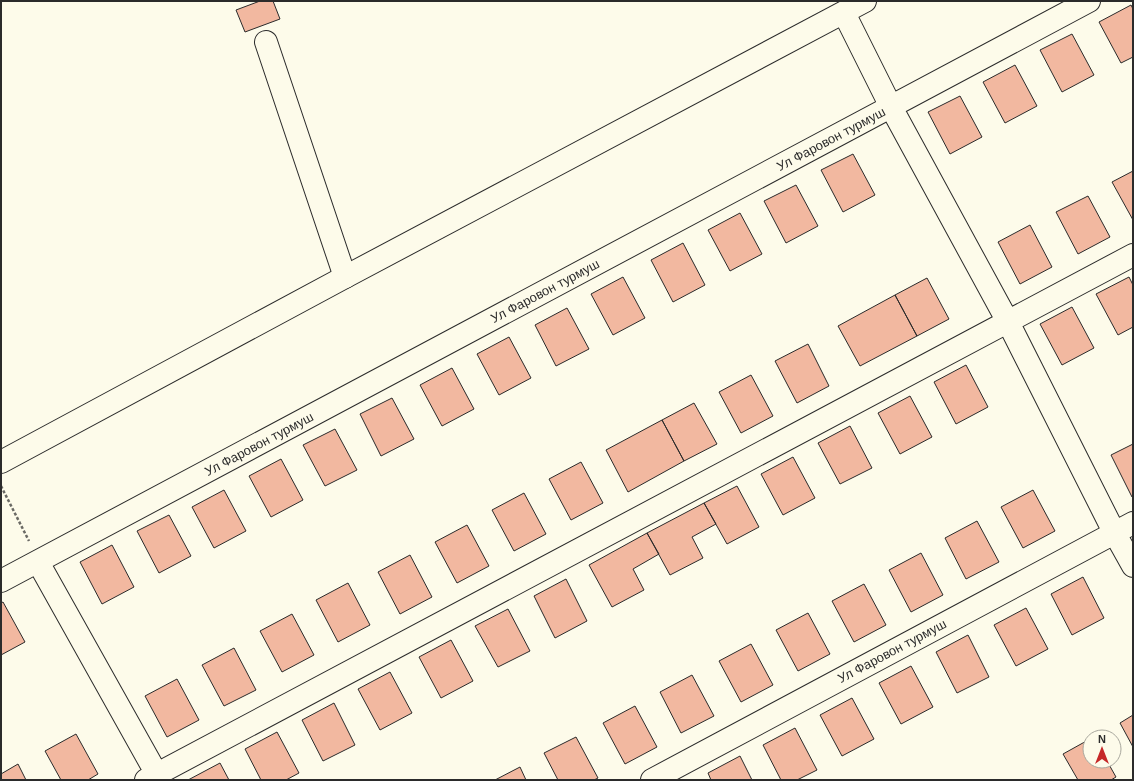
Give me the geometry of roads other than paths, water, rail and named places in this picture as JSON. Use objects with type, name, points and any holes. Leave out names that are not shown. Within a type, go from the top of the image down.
[{"type":"street","points":[[1,462],[345,277],[865,1]]},
{"type":"street","name":"Ул Фаровон турмуш","points":[[1,581],[1089,1]]},
{"type":"street","points":[[844,13],[891,107],[1008,322],[1124,527],[1133,566]]},
{"type":"street","points":[[266,42],[345,277]]},
{"type":"street","points":[[38,562],[154,778],[1133,255]]},
{"type":"street","name":"Ул Фаровон турмуш","points":[[652,780],[1124,527]]}]
